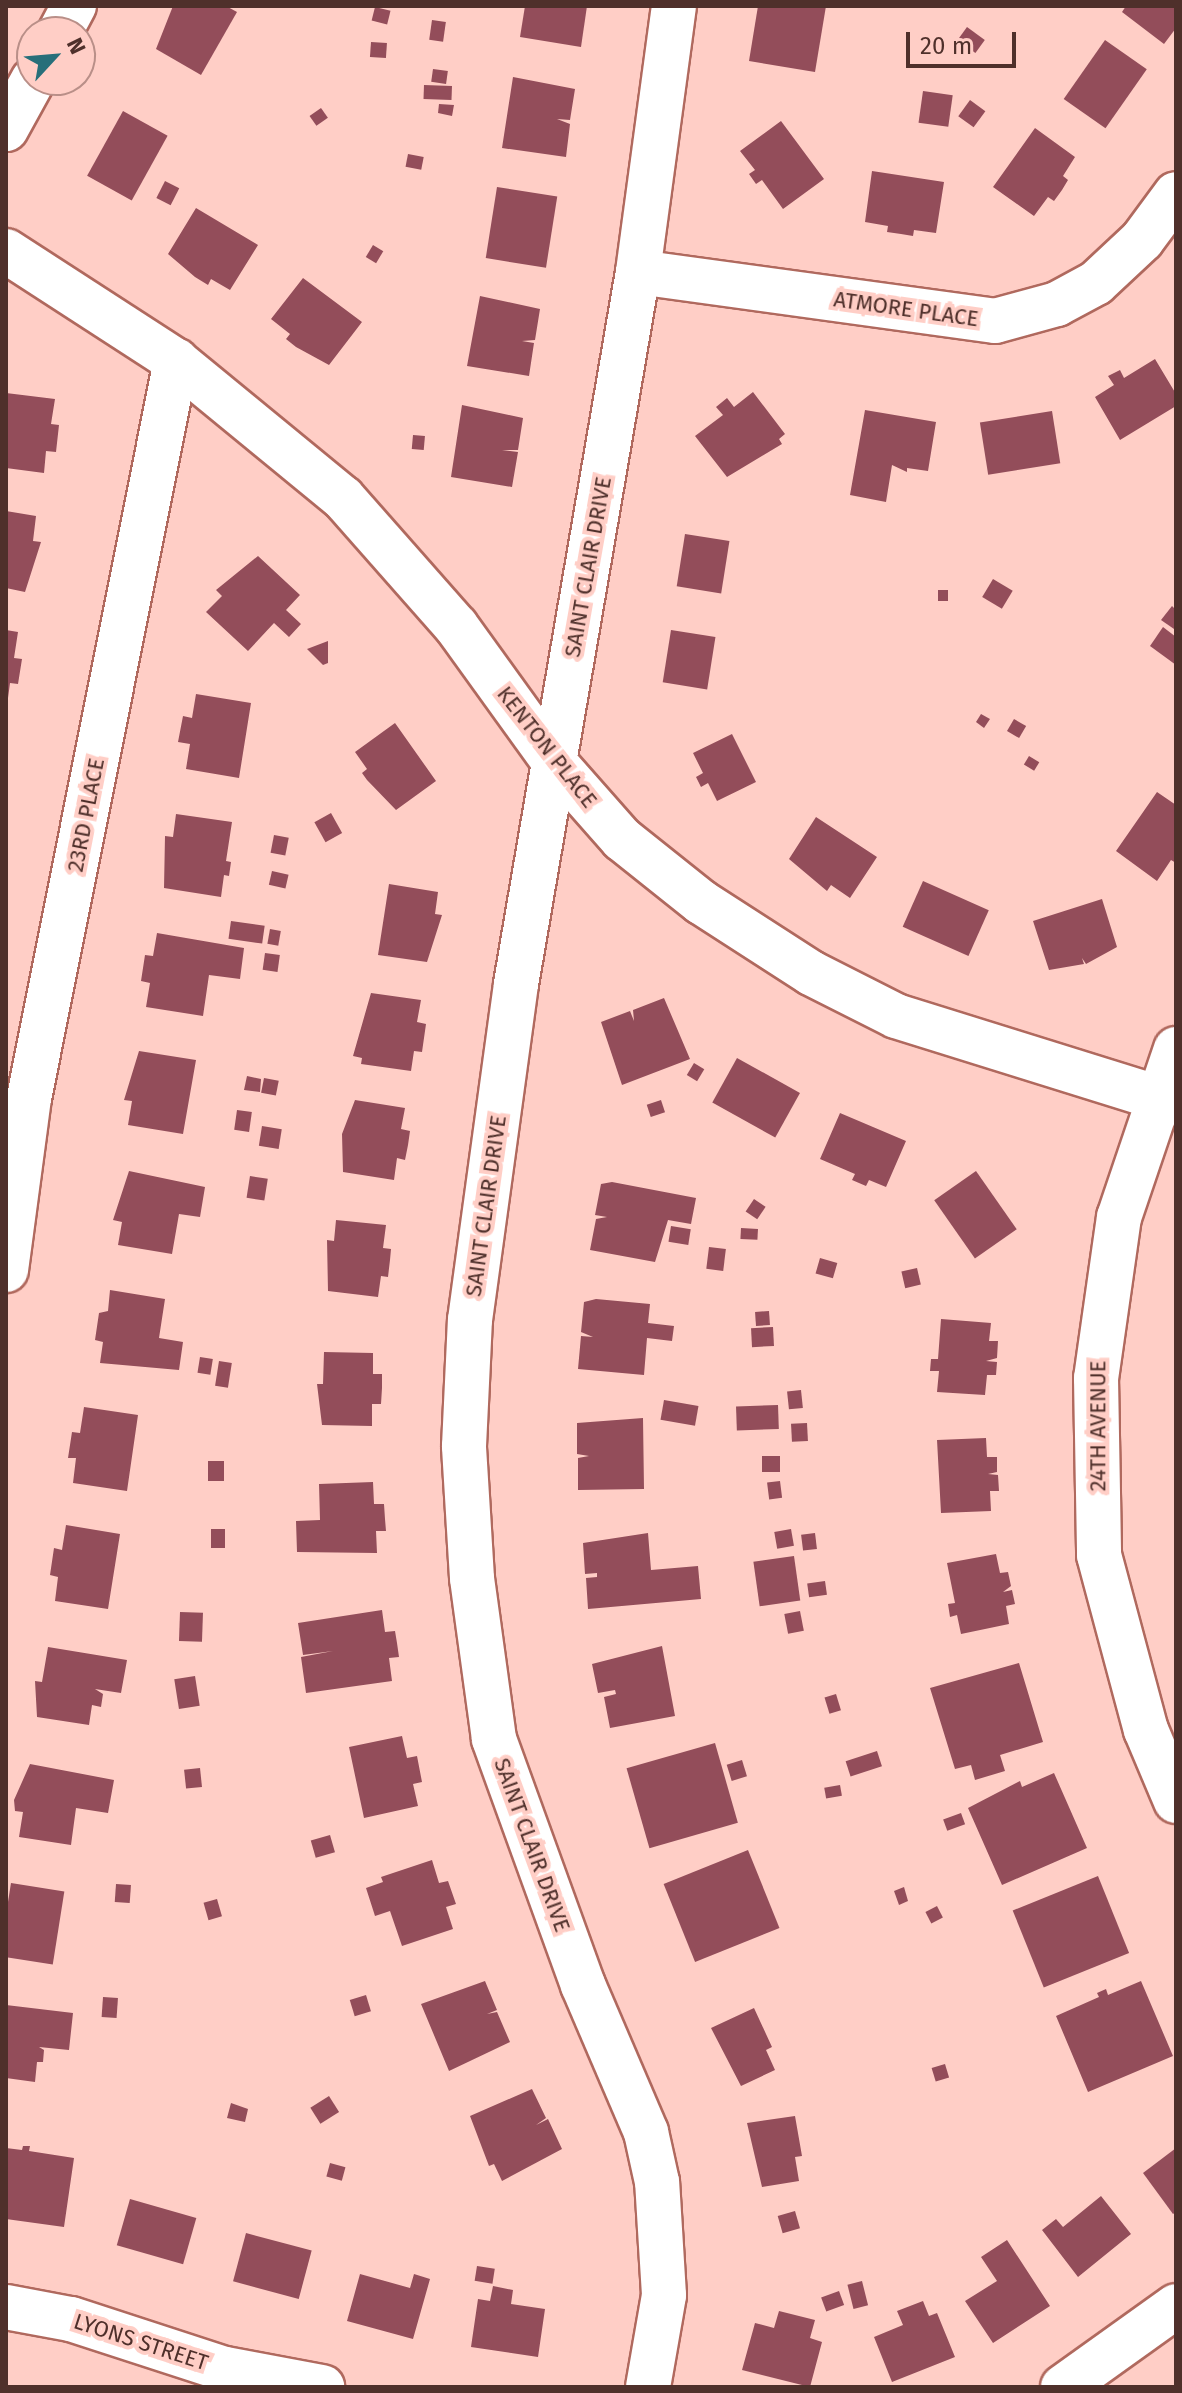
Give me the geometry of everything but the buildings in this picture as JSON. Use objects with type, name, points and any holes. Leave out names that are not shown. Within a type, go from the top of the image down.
[{"type":"street","name":"SAINT CLAIR DRIVE","points":[[648,2387],[664,2295],[657,2182],[646,2132],[583,1985],[494,1739],[465,1511],[470,1320],[516,984],[638,272],[674,6]]},
{"type":"street","points":[[6,129],[24,96]]},
{"type":"street","name":"ATMORE PLACE","points":[[638,272],[995,321],[1057,304],[1096,283],[1142,240],[1176,194]]},
{"type":"street","name":"KENTON PLACE","points":[[6,251],[176,361],[343,498],[456,626],[554,762],[622,839],[701,902],[811,973],[896,1016],[1166,1102]]},
{"type":"street","name":"23RD PLACE","points":[[6,1270],[29,1098],[176,361]]},
{"type":"street","name":"24TH AVENUE","points":[[1176,1049],[1166,1102],[1119,1217],[1103,1309],[1096,1378],[1099,1555],[1146,1730],[1176,1801]]},
{"type":"street","points":[[1063,2387],[1176,2306]]},
{"type":"street","name":"LYONS STREET","points":[[6,2307],[71,2319],[225,2369],[322,2387]]}]
